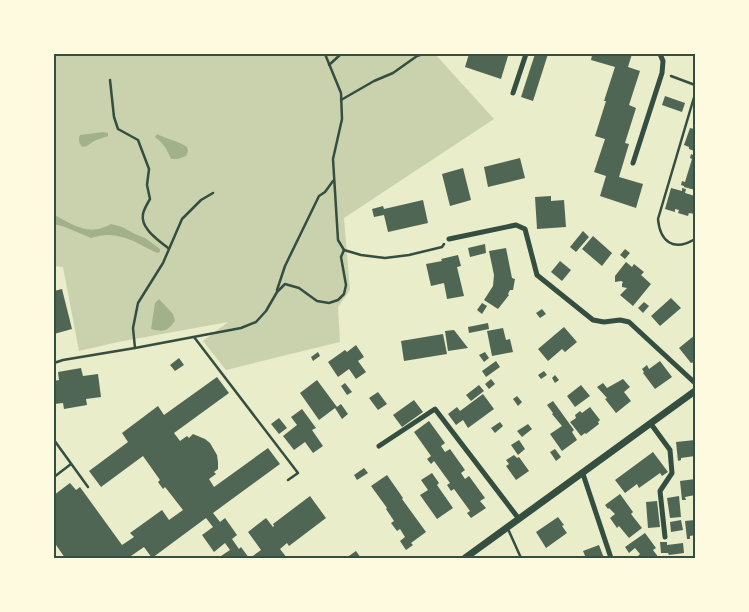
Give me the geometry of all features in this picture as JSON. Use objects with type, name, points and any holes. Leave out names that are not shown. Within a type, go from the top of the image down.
[{"type":"street","points":[[513,93],[526,54]]},
{"type":"street","points":[[633,163],[662,73],[663,61],[660,54]]},
{"type":"street","points":[[449,239],[516,225],[525,229],[536,274],[593,320],[629,322],[695,383]]},
{"type":"street","points":[[465,558],[695,391]]},
{"type":"street","points":[[379,446],[435,409],[519,519]]},
{"type":"street","points":[[651,424],[670,450],[672,473],[660,491],[666,536]]},
{"type":"street","points":[[583,474],[611,558]]},
{"type":"lane","points":[[54,440],[88,487]]},
{"type":"lane","points":[[54,477],[71,464]]},
{"type":"lane","points":[[507,528],[521,558]]},
{"type":"path","points":[[325,54],[341,93],[342,120],[333,159],[338,240],[344,250],[361,255],[385,258],[409,255],[442,247],[449,239]]},
{"type":"path","points":[[328,64],[342,54]]},
{"type":"path","points":[[341,100],[374,81],[393,73],[423,54]]},
{"type":"path","points":[[662,73],[695,85]]},
{"type":"path","points":[[110,80],[114,118],[118,129],[138,140],[149,169],[146,185],[150,199],[143,212],[142,221],[153,237],[168,248]]},
{"type":"path","points":[[695,94],[658,218],[662,237],[670,242],[686,245],[695,239]]},
{"type":"path","points":[[54,363],[241,328],[256,322],[266,311],[276,292],[285,266],[319,196],[325,192],[334,180]]},
{"type":"path","points":[[135,348],[133,328],[138,303],[163,263],[182,219],[202,200],[213,193]]},
{"type":"path","points":[[276,292],[285,284],[298,288],[317,301],[329,303],[338,300],[344,294],[346,285],[341,257],[344,250]]},
{"type":"path","points":[[194,337],[298,472],[288,480]]},
{"type":"shaded area","points":[[54,54],[435,54],[494,119],[344,218],[350,290],[338,307],[340,342],[226,370],[203,341],[228,322],[79,351],[63,267],[54,266]]},
{"type":"shaded area","points":[[108,133],[108,136],[82,147],[79,141],[80,135]]},
{"type":"shaded area","points":[[157,134],[187,147],[186,156],[171,159],[164,146],[155,137]]},
{"type":"shaded area","points":[[54,215],[75,226],[88,230],[103,228],[111,224],[122,227],[145,238],[160,249],[160,252],[157,253],[118,236],[109,235],[91,238],[54,224]]},
{"type":"shaded area","points":[[159,299],[173,314],[175,321],[170,327],[162,331],[151,329],[155,303]]},
{"type":"building","points":[[469,54],[501,54],[508,56],[501,79],[465,67]]},
{"type":"building","points":[[535,54],[548,54],[533,101],[521,97]]},
{"type":"building","points":[[588,54],[632,54],[628,67],[640,71],[629,105],[636,108],[625,143],[629,144],[619,177],[643,184],[636,208],[600,196],[606,176],[594,172],[605,139],[595,136],[615,67],[591,60],[592,55]]},
{"type":"building","points":[[665,96],[685,103],[682,112],[662,105]]},
{"type":"building","points":[[695,125],[694,151],[684,145],[690,128],[694,129]]},
{"type":"building","points":[[691,154],[695,156],[695,190],[681,185],[682,181],[685,182],[692,159],[690,158]]},
{"type":"building","points":[[520,158],[525,178],[488,187],[484,167]]},
{"type":"building","points":[[463,168],[471,200],[450,206],[442,174]]},
{"type":"building","points":[[671,188],[682,191],[682,188],[686,189],[685,193],[695,196],[695,214],[689,213],[688,216],[678,213],[679,210],[675,209],[675,212],[665,209]]},
{"type":"building","points":[[551,196],[551,201],[564,200],[566,227],[537,229],[535,197]]},
{"type":"building","points":[[423,200],[428,223],[388,232],[384,215],[374,217],[372,209],[383,206],[384,209]]},
{"type":"building","points":[[583,231],[589,237],[576,252],[570,247]]},
{"type":"building","points":[[593,236],[612,253],[602,266],[582,249]]},
{"type":"building","points":[[485,244],[486,253],[470,257],[468,248]]},
{"type":"building","points":[[506,248],[512,278],[515,279],[513,290],[510,290],[509,295],[498,309],[484,300],[493,286],[494,275],[489,251]]},
{"type":"building","points":[[625,249],[630,253],[625,259],[620,255]]},
{"type":"building","points":[[458,255],[461,266],[457,267],[464,296],[447,299],[444,283],[431,286],[426,264]]},
{"type":"building","points":[[560,261],[571,270],[562,281],[551,272]]},
{"type":"building","points":[[626,262],[632,267],[634,264],[644,272],[641,275],[651,284],[633,306],[620,295],[627,288],[622,287],[623,282],[615,282],[615,276]]},
{"type":"building","points":[[62,289],[72,329],[54,334],[54,291]]},
{"type":"building","points":[[671,298],[681,308],[660,326],[651,316]]},
{"type":"building","points":[[644,302],[649,306],[643,313],[638,308]]},
{"type":"building","points":[[482,303],[487,306],[482,314],[477,310]]},
{"type":"building","points":[[542,309],[546,314],[540,318],[536,313]]},
{"type":"building","points":[[488,323],[489,329],[469,333],[468,327]]},
{"type":"building","points":[[564,327],[577,342],[565,352],[562,349],[548,361],[538,349]]},
{"type":"building","points":[[503,328],[506,340],[510,339],[513,352],[492,356],[487,331]]},
{"type":"building","points":[[454,330],[468,348],[448,351],[445,331]]},
{"type":"building","points":[[443,334],[447,354],[404,361],[401,341]]},
{"type":"building","points":[[695,335],[695,362],[691,363],[679,348]]},
{"type":"building","points":[[356,345],[364,357],[358,361],[366,372],[356,379],[349,369],[338,377],[328,362]]},
{"type":"building","points":[[318,352],[320,356],[313,361],[311,357]]},
{"type":"building","points":[[485,352],[489,358],[484,362],[479,355]]},
{"type":"building","points":[[179,358],[184,365],[175,371],[170,365]]},
{"type":"building","points":[[496,361],[500,367],[486,377],[482,371]]},
{"type":"building","points":[[660,361],[672,377],[655,389],[642,369],[647,365],[649,369]]},
{"type":"building","points":[[81,368],[83,376],[98,374],[101,397],[86,399],[87,405],[64,409],[63,403],[54,404],[54,381],[59,380],[58,372]]},
{"type":"building","points":[[544,371],[547,375],[541,379],[538,375]]},
{"type":"building","points":[[555,375],[559,380],[555,383],[552,378]]},
{"type":"building","points":[[217,377],[229,393],[174,433],[180,441],[187,436],[189,438],[193,434],[210,443],[217,455],[218,462],[218,469],[214,472],[216,474],[209,479],[214,487],[268,448],[280,464],[213,513],[220,522],[225,518],[237,535],[232,539],[249,558],[218,558],[230,550],[225,543],[214,552],[202,535],[213,527],[206,518],[152,558],[144,547],[128,558],[65,558],[54,542],[54,495],[70,483],[76,490],[80,487],[122,545],[134,537],[130,533],[162,510],[169,520],[183,510],[165,487],[163,489],[158,482],[160,480],[143,456],[101,487],[89,471],[128,442],[122,433],[158,406],[164,415]]},
{"type":"building","points":[[491,379],[495,384],[489,389],[485,384]]},
{"type":"building","points":[[623,379],[630,387],[624,392],[631,401],[616,413],[605,399],[607,398],[597,387],[603,383],[607,388]]},
{"type":"building","points":[[317,380],[337,407],[341,404],[348,414],[342,419],[335,408],[319,420],[300,393]]},
{"type":"building","points":[[345,383],[352,392],[347,395],[341,386]]},
{"type":"building","points":[[479,385],[484,391],[471,401],[466,395]]},
{"type":"building","points":[[581,385],[590,396],[575,407],[567,396]]},
{"type":"building","points":[[378,392],[387,404],[378,410],[369,398]]},
{"type":"building","points":[[483,394],[494,409],[468,428],[463,420],[456,425],[448,414],[457,407],[460,411]]},
{"type":"building","points":[[517,396],[522,402],[518,406],[513,399]]},
{"type":"building","points":[[414,400],[423,412],[402,427],[393,415]]},
{"type":"building","points":[[553,401],[574,430],[572,432],[577,440],[562,451],[550,434],[562,426],[547,405]]},
{"type":"building","points":[[590,407],[600,420],[599,424],[581,436],[570,422],[576,418],[575,415],[580,411],[582,413]]},
{"type":"building","points":[[302,409],[316,428],[312,430],[323,446],[313,453],[305,442],[294,450],[283,436],[297,425],[291,417]]},
{"type":"building","points":[[279,418],[287,428],[279,434],[271,424]]},
{"type":"building","points":[[429,421],[445,443],[441,446],[445,452],[450,449],[465,470],[461,473],[465,479],[469,476],[485,498],[480,501],[486,508],[471,518],[467,513],[470,511],[454,489],[451,491],[447,485],[450,483],[434,461],[431,464],[427,459],[431,456],[414,432]]},
{"type":"building","points":[[500,422],[503,426],[495,433],[491,428]]},
{"type":"building","points":[[528,424],[532,429],[522,437],[517,431]]},
{"type":"building","points":[[519,440],[525,449],[518,455],[511,445]]},
{"type":"building","points":[[695,440],[695,456],[681,458],[678,461],[676,442]]},
{"type":"building","points":[[555,449],[561,457],[556,461],[550,452]]},
{"type":"building","points":[[653,452],[668,472],[662,476],[660,473],[639,488],[637,484],[625,493],[615,480]]},
{"type":"building","points":[[514,455],[517,458],[519,457],[529,471],[516,480],[506,466],[509,464],[506,460]]},
{"type":"building","points":[[364,468],[368,473],[357,480],[354,475]]},
{"type":"building","points":[[432,473],[439,483],[437,485],[453,508],[437,519],[420,495],[428,490],[421,480]]},
{"type":"building","points":[[387,475],[426,532],[411,543],[413,545],[406,550],[400,541],[405,537],[400,529],[397,531],[391,523],[394,521],[387,508],[371,486]]},
{"type":"building","points":[[695,479],[695,495],[685,497],[686,500],[682,500],[680,481]]},
{"type":"building","points":[[620,494],[633,512],[631,514],[642,528],[629,538],[619,526],[617,528],[610,518],[615,514],[605,505]]},
{"type":"building","points":[[310,496],[326,518],[289,546],[287,543],[280,549],[287,558],[250,558],[261,550],[248,532],[266,518],[273,527],[273,524]]},
{"type":"building","points":[[679,496],[681,517],[670,518],[667,498]]},
{"type":"building","points":[[657,501],[660,527],[648,528],[646,502]]},
{"type":"building","points":[[558,517],[567,533],[546,548],[536,532]]},
{"type":"building","points":[[681,520],[683,530],[671,532],[670,522]]},
{"type":"building","points":[[695,520],[695,535],[687,539],[685,521]]},
{"type":"building","points":[[645,533],[656,548],[653,550],[659,558],[640,558],[638,556],[640,554],[635,548],[629,553],[625,547]]},
{"type":"building","points":[[660,542],[667,542],[667,545],[683,543],[684,553],[669,555],[668,553],[661,553]]},
{"type":"building","points":[[599,545],[604,558],[586,558],[583,551]]},
{"type":"building","points":[[356,551],[361,558],[346,558]]}]
